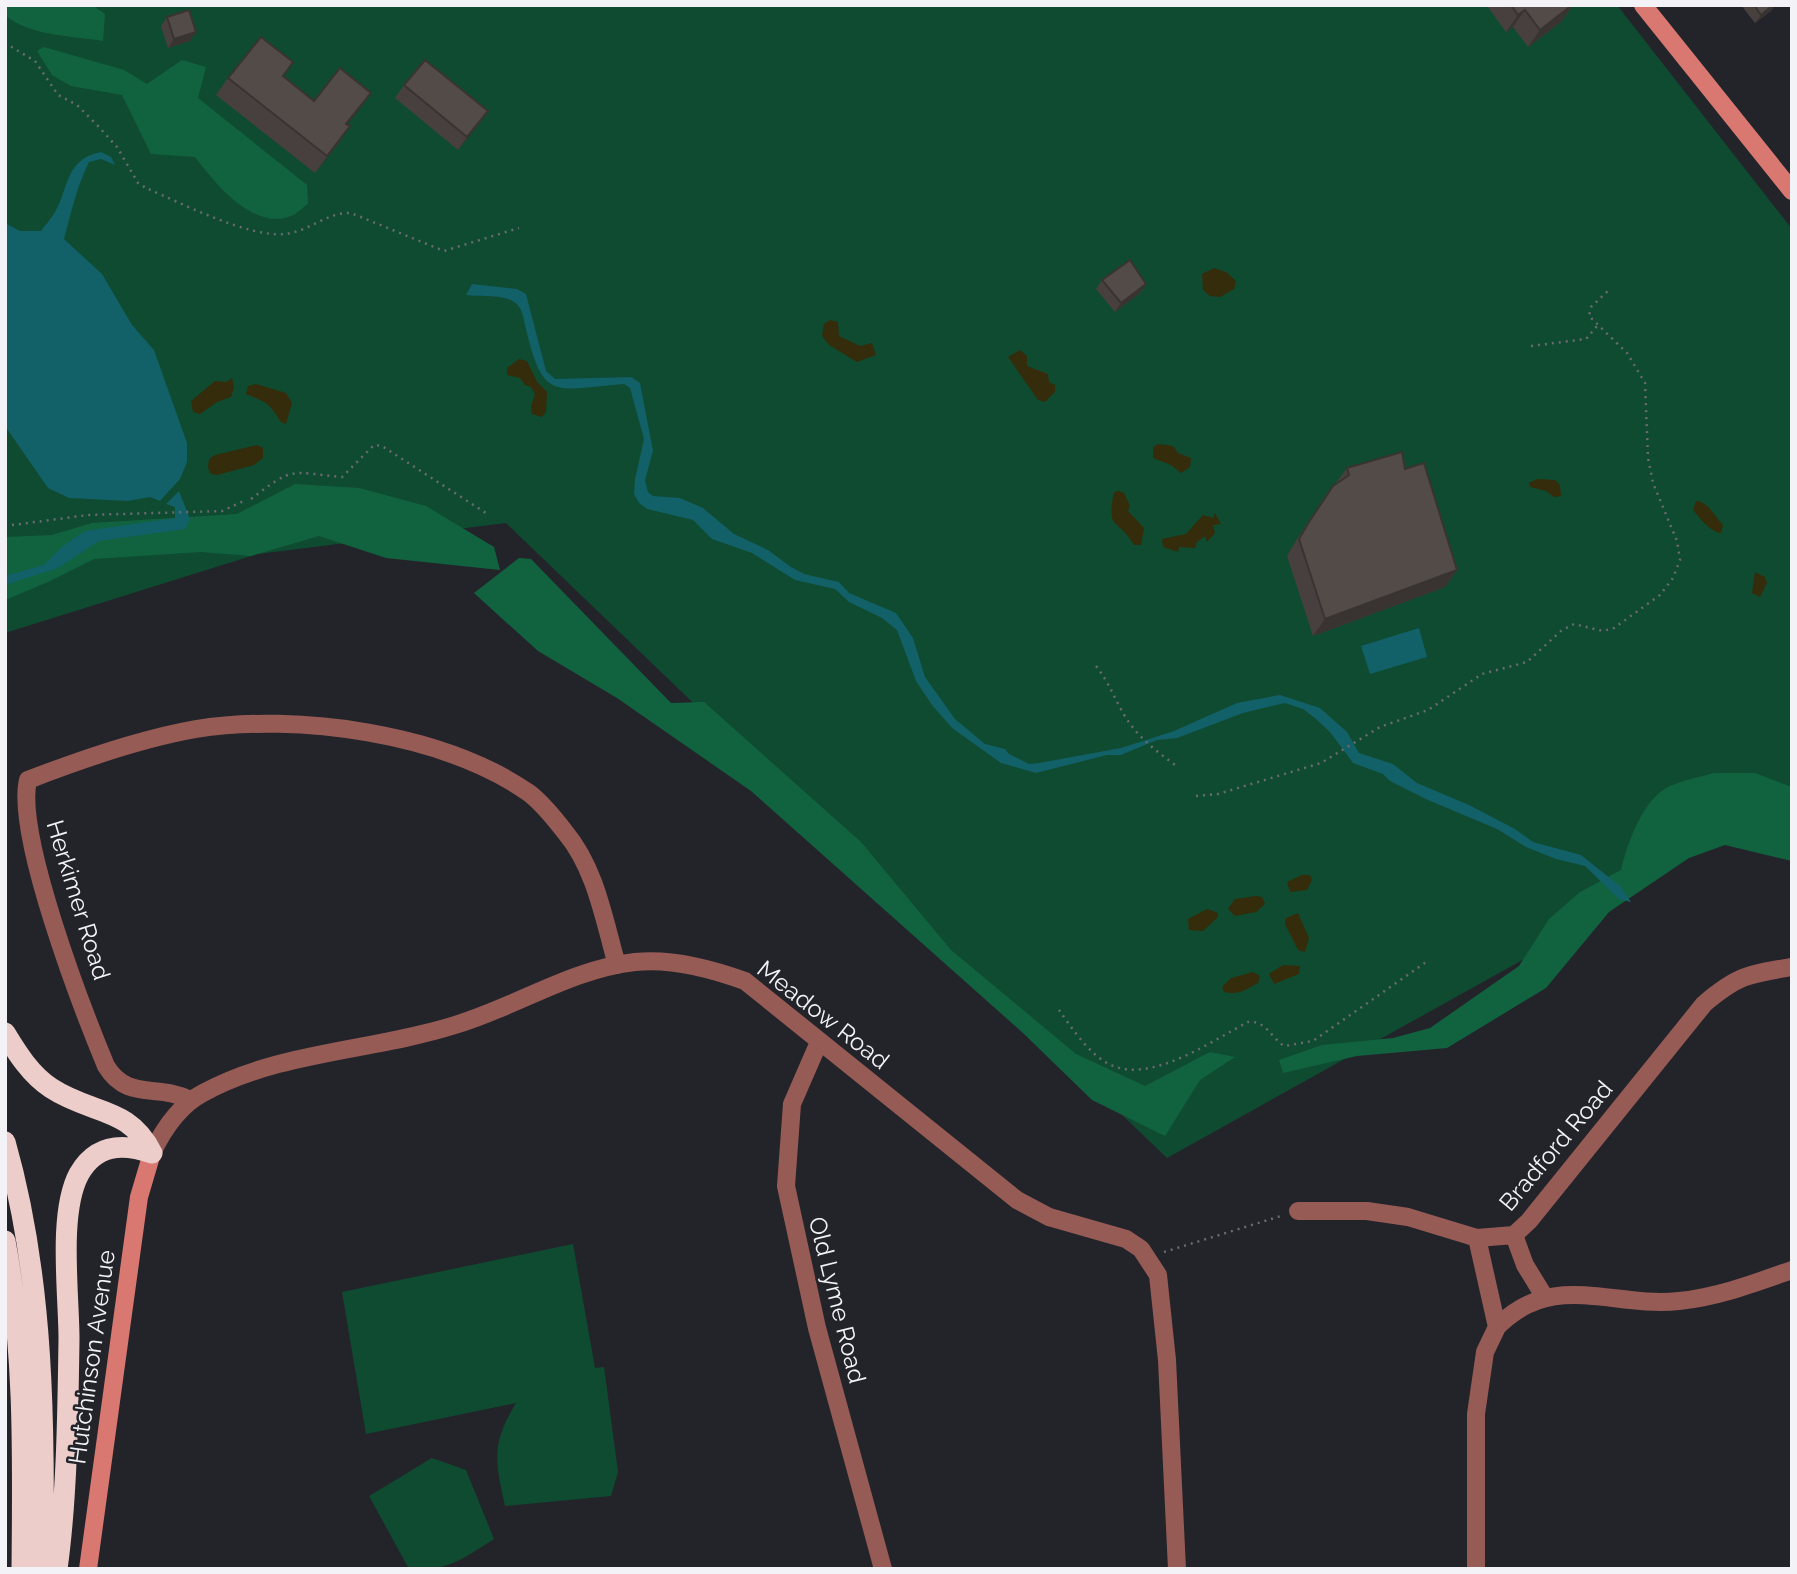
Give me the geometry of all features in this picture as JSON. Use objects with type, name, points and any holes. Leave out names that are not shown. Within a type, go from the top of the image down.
[{"type":"highway","points":[[5,1033],[25,1062],[47,1086],[77,1103],[130,1122],[144,1135],[152,1153]]},
{"type":"highway","points":[[5,1142],[22,1214],[40,1334],[44,1412],[43,1569]]},
{"type":"highway","points":[[57,1569],[69,1364],[69,1203],[79,1175],[103,1149],[122,1146],[152,1153]]},
{"type":"highway","points":[[5,1241],[23,1398],[22,1569]]},
{"type":"street","points":[[1643,5],[1792,191]]},
{"type":"street","name":"Herkimer Road","points":[[190,1100],[173,1093],[129,1087],[113,1077],[106,1066],[41,882],[27,817],[28,780],[163,735],[198,729],[246,724],[346,729],[383,734],[453,757],[505,779],[531,795],[566,833],[584,860],[594,884],[617,965]]},
{"type":"street","name":"Meadow Road","points":[[152,1153],[163,1133],[190,1100],[258,1071],[454,1026],[511,1004],[552,984],[617,965],[639,961],[678,964],[723,973],[745,981],[1017,1200],[1049,1217],[1126,1239],[1141,1249],[1146,1257]]},
{"type":"street","name":"Bradford Road","points":[[1477,1238],[1514,1235],[1529,1221],[1704,1004],[1733,980],[1754,973],[1792,967]]},
{"type":"street","name":"Old Lyme Road","points":[[819,1042],[792,1104],[786,1186],[817,1328],[883,1569]]},
{"type":"street","name":"Hutchinson Avenue","points":[[88,1569],[139,1197],[152,1153]]},
{"type":"street","points":[[1298,1211],[1381,1213],[1408,1217],[1477,1238],[1497,1327]]},
{"type":"street","points":[[1514,1235],[1525,1265],[1544,1296]]},
{"type":"street","points":[[1146,1257],[1158,1275],[1167,1360],[1177,1569]]},
{"type":"street","points":[[1476,1569],[1476,1414],[1485,1352],[1497,1327],[1511,1313],[1544,1296],[1592,1295],[1660,1303],[1681,1301],[1737,1290],[1792,1270]]},
{"type":"path","points":[[5,43],[35,61],[58,95],[77,105],[98,126],[117,147],[138,183],[261,235],[297,232],[336,212],[351,213],[444,251],[454,251],[519,228]]},
{"type":"path","points":[[1196,796],[1218,794],[1279,777],[1341,752],[1380,727],[1428,710],[1482,674],[1527,662],[1562,630],[1574,624],[1603,631],[1621,625],[1660,595],[1673,578],[1680,560],[1677,541],[1653,484],[1648,458],[1645,383],[1632,359],[1589,316],[1591,307],[1611,288]]},
{"type":"path","points":[[1531,346],[1586,339],[1597,326]]},
{"type":"path","points":[[251,499],[281,475],[301,472],[341,477],[374,444],[383,446],[445,483],[489,514]]},
{"type":"path","points":[[5,526],[88,515],[222,510],[246,500]]},
{"type":"path","points":[[1096,666],[1111,686],[1123,714],[1139,735],[1178,767]]},
{"type":"path","points":[[1059,1010],[1084,1042],[1111,1065],[1141,1070],[1180,1058],[1248,1022],[1257,1021],[1264,1025],[1273,1039],[1284,1046],[1313,1041],[1429,960]]},
{"type":"path","points":[[1146,1257],[1298,1211]]},
{"type":"green space","points":[[5,5],[1617,5],[1792,229],[1792,843],[1709,832],[1542,949],[1167,1158],[506,523],[258,554],[5,633]]},
{"type":"green space","points":[[5,5],[92,5],[105,14],[103,41],[52,34],[26,27],[5,15]]},
{"type":"green space","points":[[44,47],[124,70],[147,84],[182,60],[206,67],[198,98],[307,185],[308,204],[291,216],[277,219],[263,217],[236,202],[195,157],[151,154],[122,95],[71,86],[52,75],[37,51]]},
{"type":"green space","points":[[295,484],[359,488],[426,506],[494,547],[500,570],[386,558],[319,536],[251,556],[201,552],[94,559],[5,600],[6,537],[52,535],[92,523],[237,514]]},
{"type":"green space","points":[[519,558],[531,559],[671,703],[704,702],[861,842],[951,950],[1076,1054],[1145,1086],[1210,1052],[1235,1057],[1200,1080],[1165,1136],[1092,1100],[1023,1033],[751,791],[617,698],[538,651],[474,593]]},
{"type":"green space","points":[[1714,773],[1755,773],[1792,787],[1792,861],[1725,845],[1689,858],[1609,912],[1546,988],[1447,1048],[1357,1056],[1283,1073],[1279,1060],[1322,1045],[1393,1038],[1430,1028],[1519,966],[1549,919],[1580,892],[1621,870],[1627,848],[1644,811],[1660,792],[1675,784]]},
{"type":"green space","points":[[573,1244],[595,1368],[604,1367],[618,1472],[611,1496],[505,1506],[497,1453],[502,1430],[516,1403],[366,1434],[342,1292]]},
{"type":"green space","points":[[432,1458],[466,1470],[494,1539],[454,1563],[433,1568],[408,1567],[369,1496]]},
{"type":"sand","points":[[1214,268],[1226,272],[1236,281],[1234,289],[1220,297],[1210,296],[1203,290],[1202,274]]},
{"type":"sand","points":[[830,320],[838,322],[839,336],[860,346],[872,343],[876,355],[857,362],[829,345],[822,336],[824,324]]},
{"type":"sand","points":[[1020,350],[1027,356],[1027,366],[1048,374],[1049,382],[1055,385],[1055,392],[1045,402],[1038,400],[1008,357]]},
{"type":"sand","points":[[519,359],[527,361],[537,382],[547,392],[546,412],[542,417],[532,414],[531,406],[535,394],[531,387],[525,385],[520,378],[507,375],[507,368]]},
{"type":"sand","points":[[232,378],[234,387],[231,397],[217,402],[200,414],[193,412],[191,401],[215,381],[226,382]]},
{"type":"sand","points":[[256,384],[286,393],[292,403],[286,424],[281,422],[267,404],[246,394],[248,386]]},
{"type":"sand","points":[[1158,444],[1173,446],[1178,453],[1191,458],[1190,467],[1181,473],[1171,465],[1153,458],[1153,447]]},
{"type":"sand","points":[[257,445],[263,448],[263,458],[254,465],[217,475],[211,474],[208,468],[209,459],[215,455]]},
{"type":"sand","points":[[1537,479],[1555,480],[1560,485],[1561,496],[1554,497],[1546,491],[1530,487],[1529,483]]},
{"type":"sand","points":[[1114,492],[1124,493],[1130,506],[1128,511],[1144,528],[1141,545],[1134,545],[1113,519]]},
{"type":"sand","points":[[1696,501],[1708,507],[1723,525],[1721,533],[1709,527],[1693,510]]},
{"type":"sand","points":[[1215,513],[1221,524],[1213,525],[1215,533],[1207,542],[1205,536],[1197,542],[1195,548],[1179,547],[1178,552],[1163,547],[1162,539],[1186,534],[1203,515],[1213,518]]},
{"type":"sand","points":[[1755,572],[1765,577],[1767,583],[1760,597],[1752,593]]},
{"type":"sand","points":[[1302,875],[1310,875],[1312,880],[1307,890],[1290,892],[1287,882]]},
{"type":"sand","points":[[1262,897],[1265,904],[1256,912],[1235,916],[1228,909],[1235,899]]},
{"type":"sand","points":[[1207,909],[1218,913],[1218,917],[1203,931],[1189,930],[1188,919]]},
{"type":"sand","points":[[1298,913],[1309,938],[1305,952],[1298,950],[1285,924],[1286,918]]},
{"type":"sand","points":[[1283,965],[1300,966],[1299,974],[1274,984],[1269,974]]},
{"type":"sand","points":[[1253,972],[1260,976],[1258,983],[1246,990],[1224,992],[1222,987],[1231,978]]},
{"type":"water","points":[[101,152],[111,157],[115,165],[101,159],[89,162],[64,239],[102,274],[132,325],[154,350],[187,443],[187,462],[180,479],[160,501],[150,497],[128,501],[69,498],[48,488],[5,426],[5,223],[20,231],[41,231],[60,203],[74,168],[89,156]]},
{"type":"water","points":[[472,284],[517,289],[526,294],[546,371],[555,379],[631,377],[640,383],[653,451],[645,480],[648,492],[653,496],[680,498],[703,508],[734,534],[768,550],[791,567],[804,574],[839,582],[849,593],[896,613],[913,638],[925,677],[955,719],[985,744],[1005,749],[1009,754],[1029,764],[1039,763],[1121,748],[1174,731],[1237,703],[1280,695],[1320,708],[1347,732],[1359,753],[1393,764],[1417,783],[1469,805],[1515,829],[1533,842],[1581,855],[1621,887],[1631,902],[1619,899],[1585,866],[1556,859],[1526,847],[1497,829],[1428,800],[1390,781],[1383,774],[1353,763],[1330,732],[1316,719],[1303,709],[1285,703],[1243,713],[1177,738],[1157,740],[1121,755],[1107,755],[1036,773],[1001,763],[952,728],[932,705],[916,681],[897,630],[882,618],[849,602],[835,589],[795,580],[752,553],[712,539],[693,520],[647,509],[639,503],[634,494],[635,479],[644,439],[630,388],[624,384],[581,388],[554,386],[538,368],[519,306],[509,299],[466,295]]},
{"type":"water","points":[[179,491],[190,519],[185,529],[99,541],[58,568],[5,585],[5,576],[44,565],[63,546],[85,531],[175,518],[175,507],[166,504]]},
{"type":"water","points":[[1419,628],[1427,657],[1370,674],[1361,646]]},
{"type":"building","points":[[1511,5],[1572,5],[1540,30],[1525,10],[1518,15]]},
{"type":"building","points":[[1754,5],[1773,5],[1761,15]]},
{"type":"building","points":[[189,10],[196,32],[174,39],[167,17]]},
{"type":"building","points":[[261,37],[293,62],[283,76],[314,101],[340,68],[371,93],[346,124],[350,126],[327,156],[228,78]]},
{"type":"building","points":[[425,60],[488,111],[467,137],[404,85]]},
{"type":"building","points":[[1130,260],[1146,284],[1121,303],[1102,280]]},
{"type":"building","points":[[1402,452],[1405,469],[1424,463],[1457,570],[1325,619],[1299,539],[1333,486],[1349,475],[1347,468]]}]
